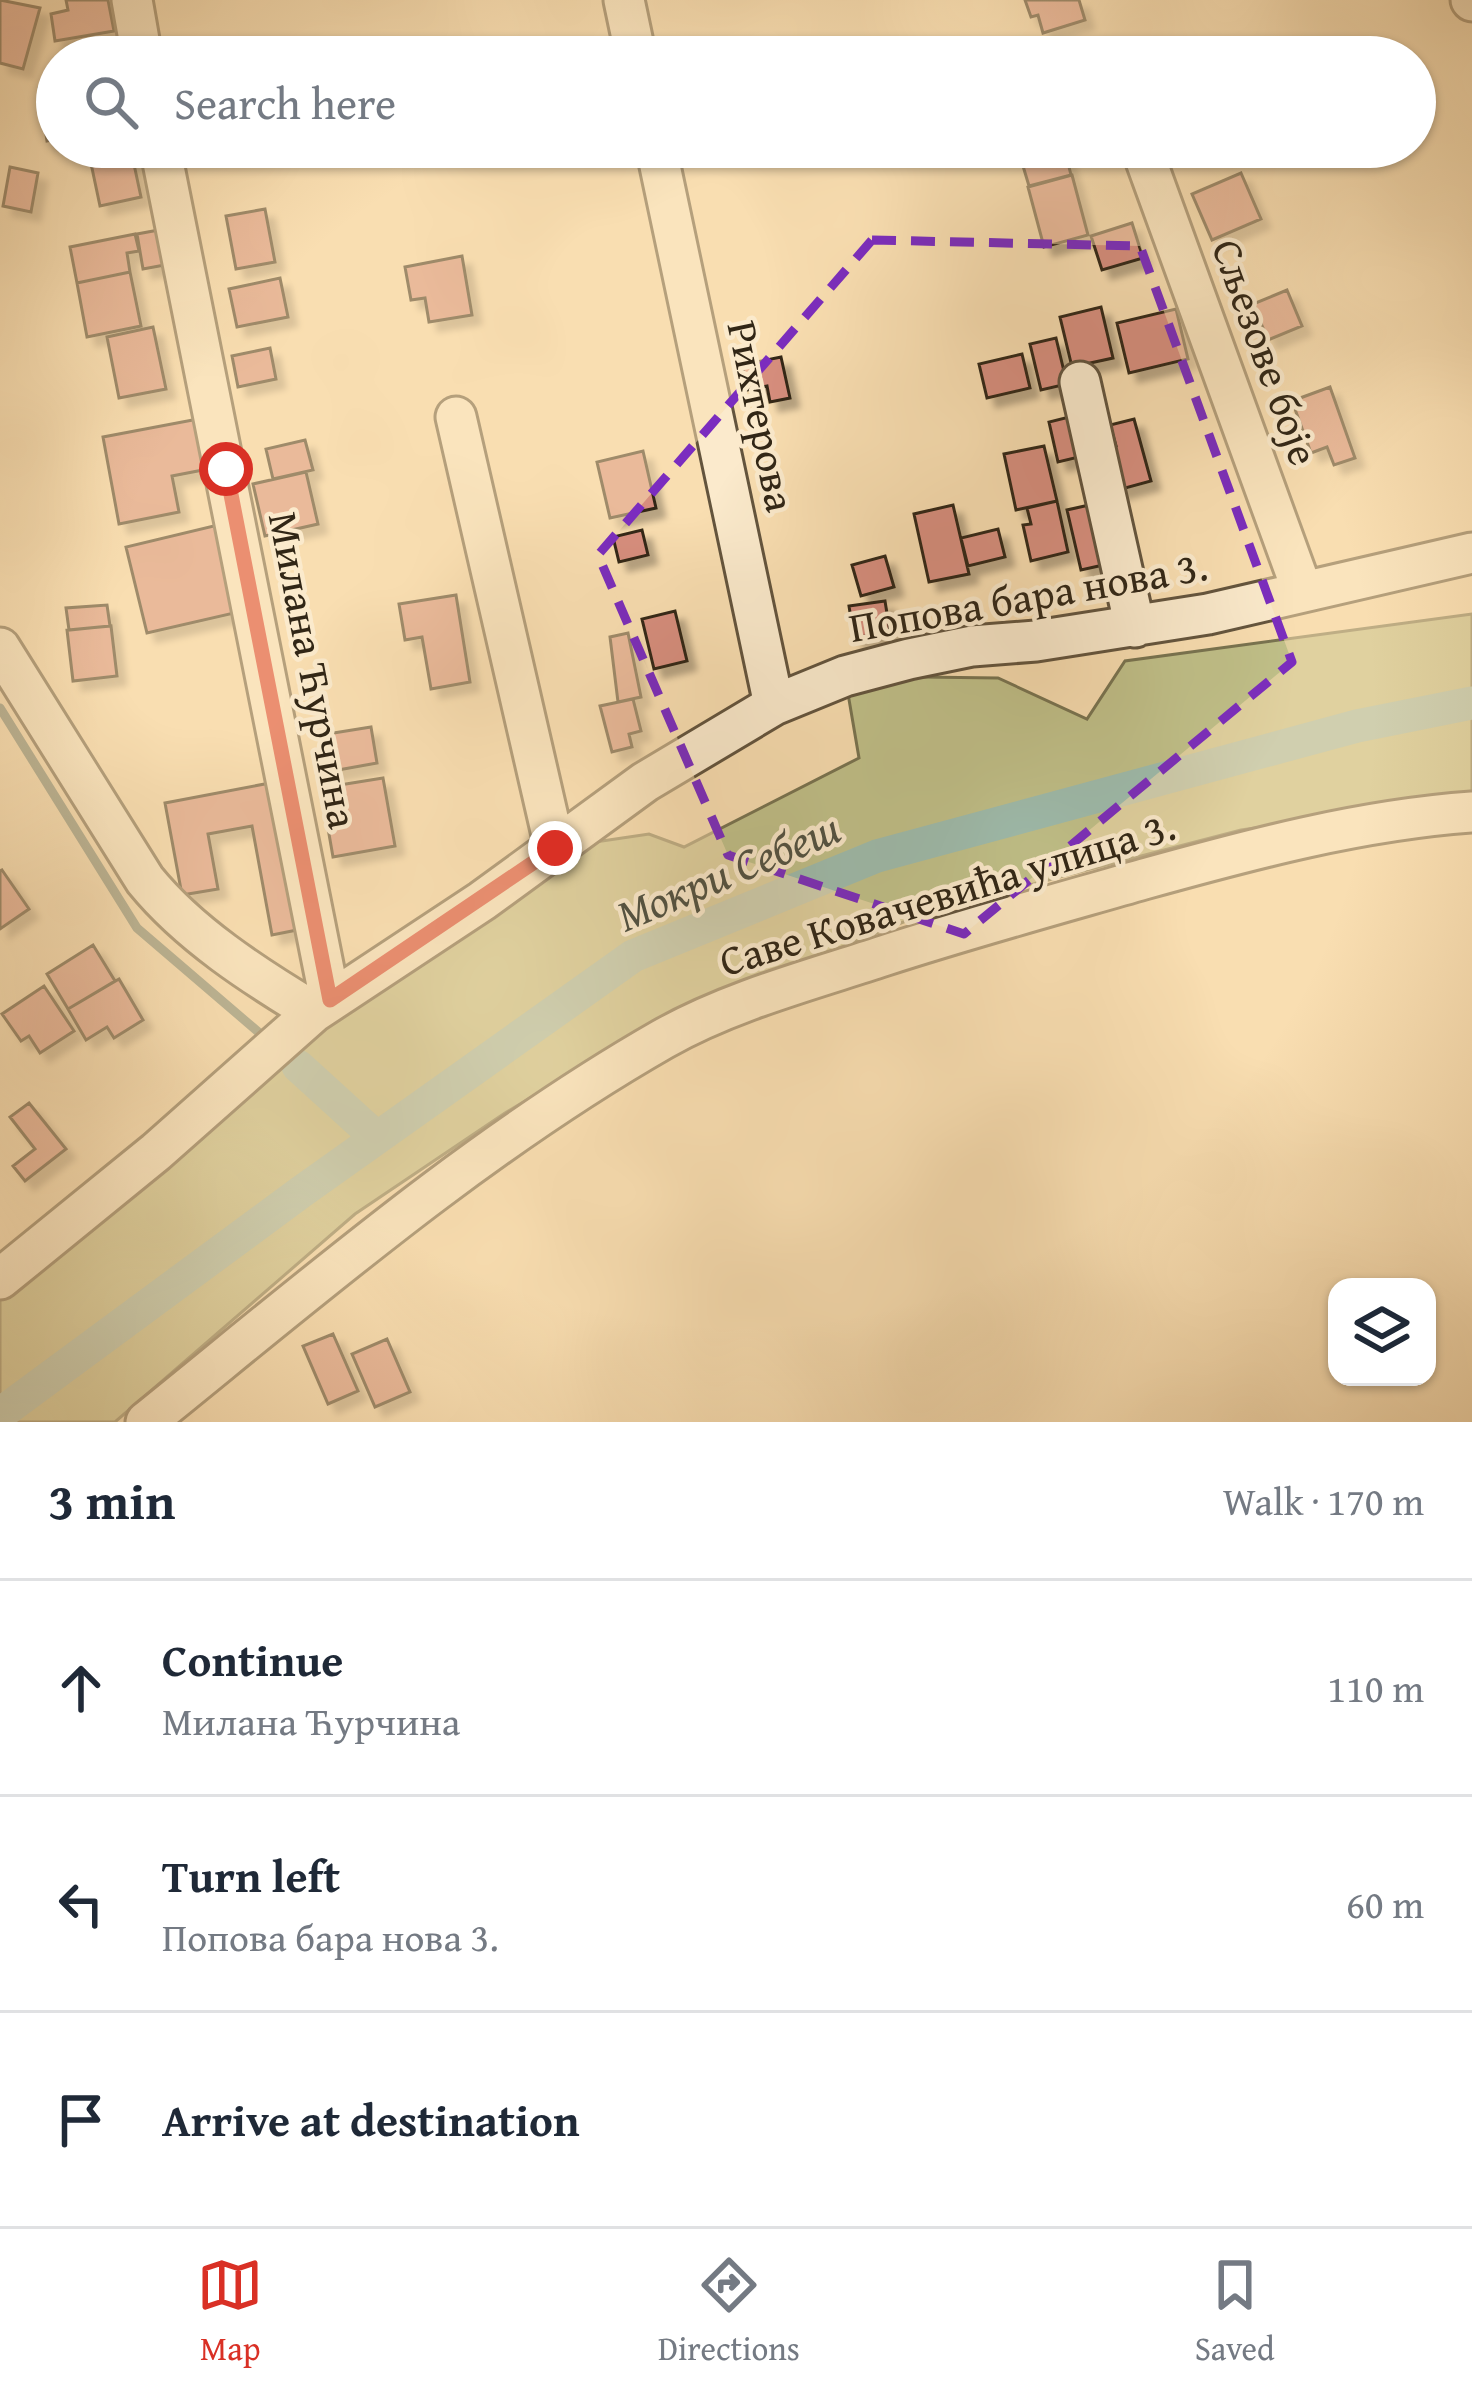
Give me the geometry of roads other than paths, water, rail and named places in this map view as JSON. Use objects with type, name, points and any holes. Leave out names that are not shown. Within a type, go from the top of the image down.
[{"type":"street","points":[[132,0],[138,36]]},
{"type":"street","points":[[624,0],[632,36]]},
{"type":"street","name":"Милана Ћурчина","points":[[164,168],[322,1006]]},
{"type":"street","name":"Рихтерова","points":[[660,168],[774,705]]},
{"type":"street","name":"Сљезове боје","points":[[1149,168],[1302,590]]},
{"type":"street","points":[[1080,382],[1135,627]]},
{"type":"street","points":[[456,418],[555,848]]},
{"type":"street","name":"Попова бара нова 3.","points":[[3,1272],[156,1152],[322,1006],[645,782],[774,705],[845,676],[909,659],[972,646],[1135,627],[1472,553]]},
{"type":"street","points":[[0,648],[167,907],[271,986],[322,1006]]},
{"type":"street","name":"Саве Ковачевића улица 3.","points":[[146,1422],[377,1234],[514,1131],[667,1037],[771,993],[966,928],[1271,846],[1376,822],[1472,812]]},
{"type":"waterway","name":"Мокри Себеш","points":[[0,1414],[633,956],[877,856],[1357,726],[1472,703]]},
{"type":"waterway","points":[[0,708],[137,928],[263,1036]]},
{"type":"waterway","points":[[298,1066],[377,1138]]}]
